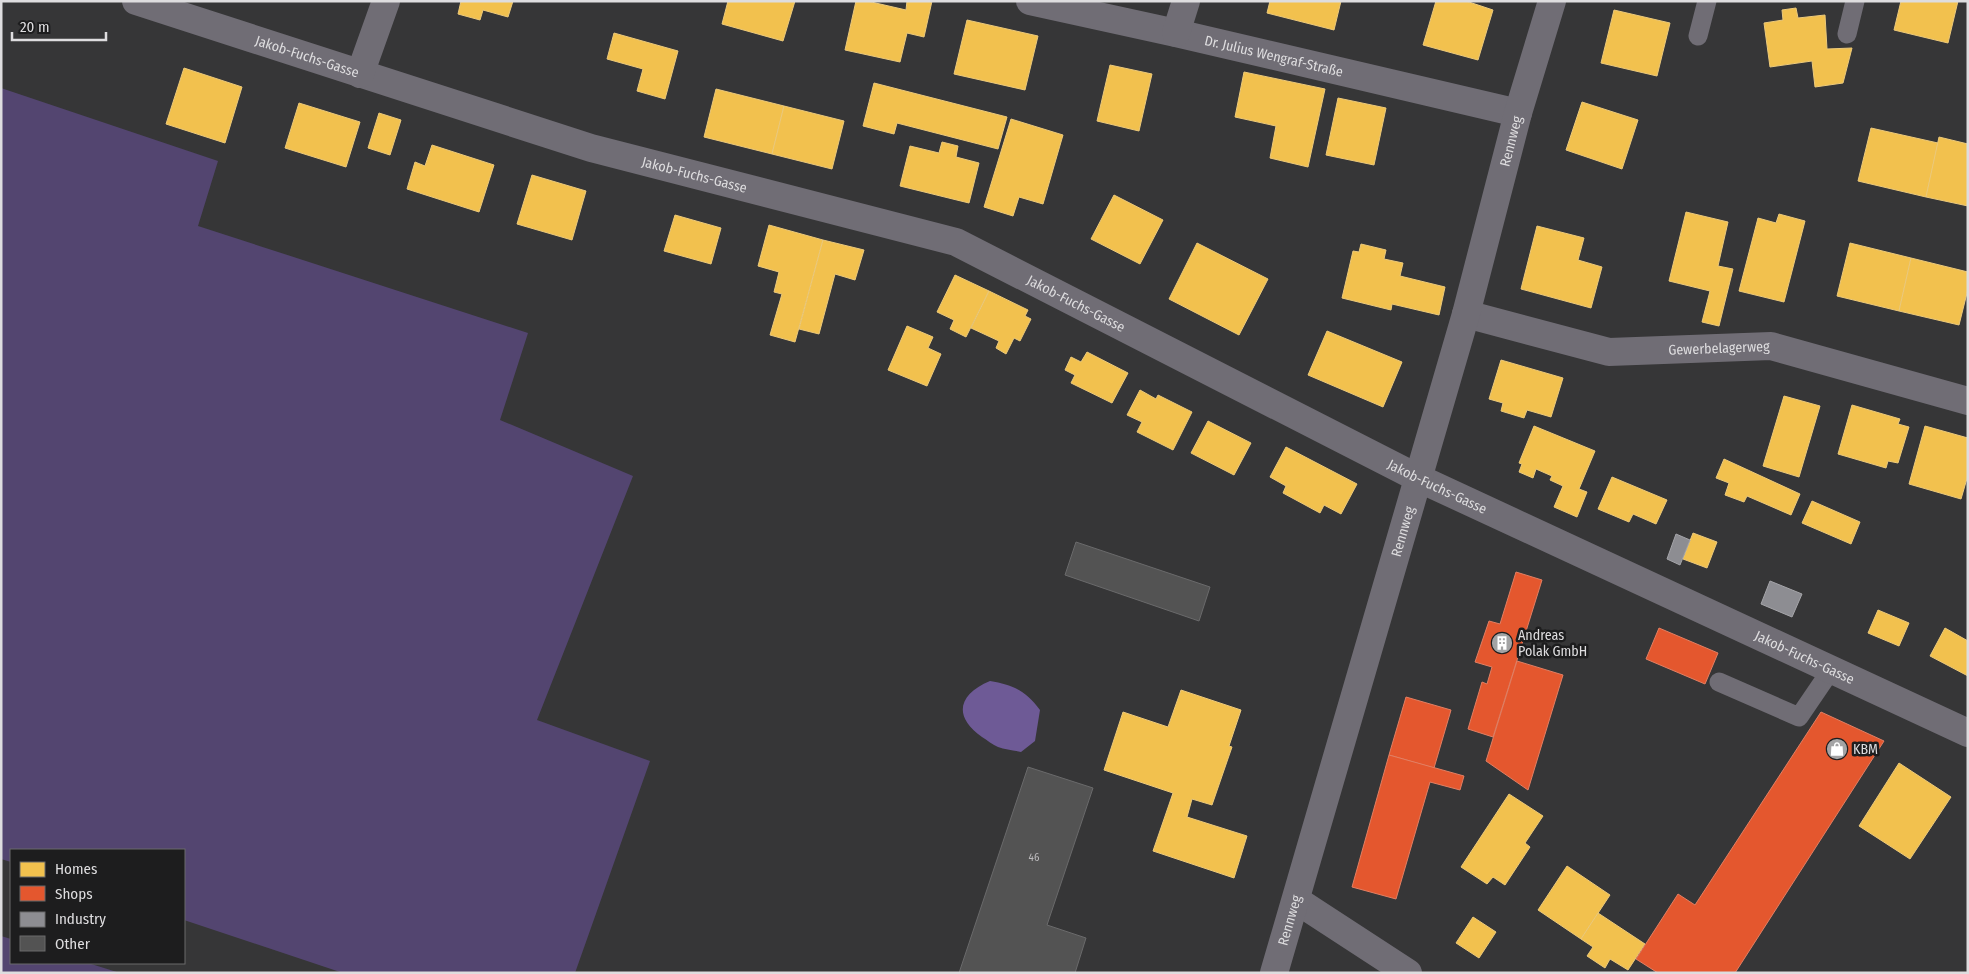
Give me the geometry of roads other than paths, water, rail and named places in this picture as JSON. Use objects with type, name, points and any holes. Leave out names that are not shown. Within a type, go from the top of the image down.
[{"type":"street","name":"Jakob-Fuchs-Gasse","points":[[136,1],[591,148],[956,242],[1418,478],[1968,733]]},
{"type":"street","points":[[360,74],[386,1]]},
{"type":"street","name":"Dr. Julius Wengraf-Straße","points":[[1030,1],[1518,113]]},
{"type":"street","points":[[1176,33],[1186,1]]},
{"type":"street","name":"Rennweg","points":[[1274,973],[1466,314],[1518,113],[1552,1]]},
{"type":"street","name":"Gewerbelagerweg","points":[[1466,314],[1609,352],[1771,346],[1968,401]]},
{"type":"street","points":[[1296,900],[1408,973]]},
{"type":"lane","points":[[1698,36],[1707,1]]},
{"type":"lane","points":[[1847,34],[1855,1]]},
{"type":"lane","points":[[1719,682],[1799,717],[1831,670]]},
{"type":"place","name":"Andreas Polak GmbH","points":[[1502,643]]},
{"type":"place","name":"KBM","points":[[1837,749]]}]
